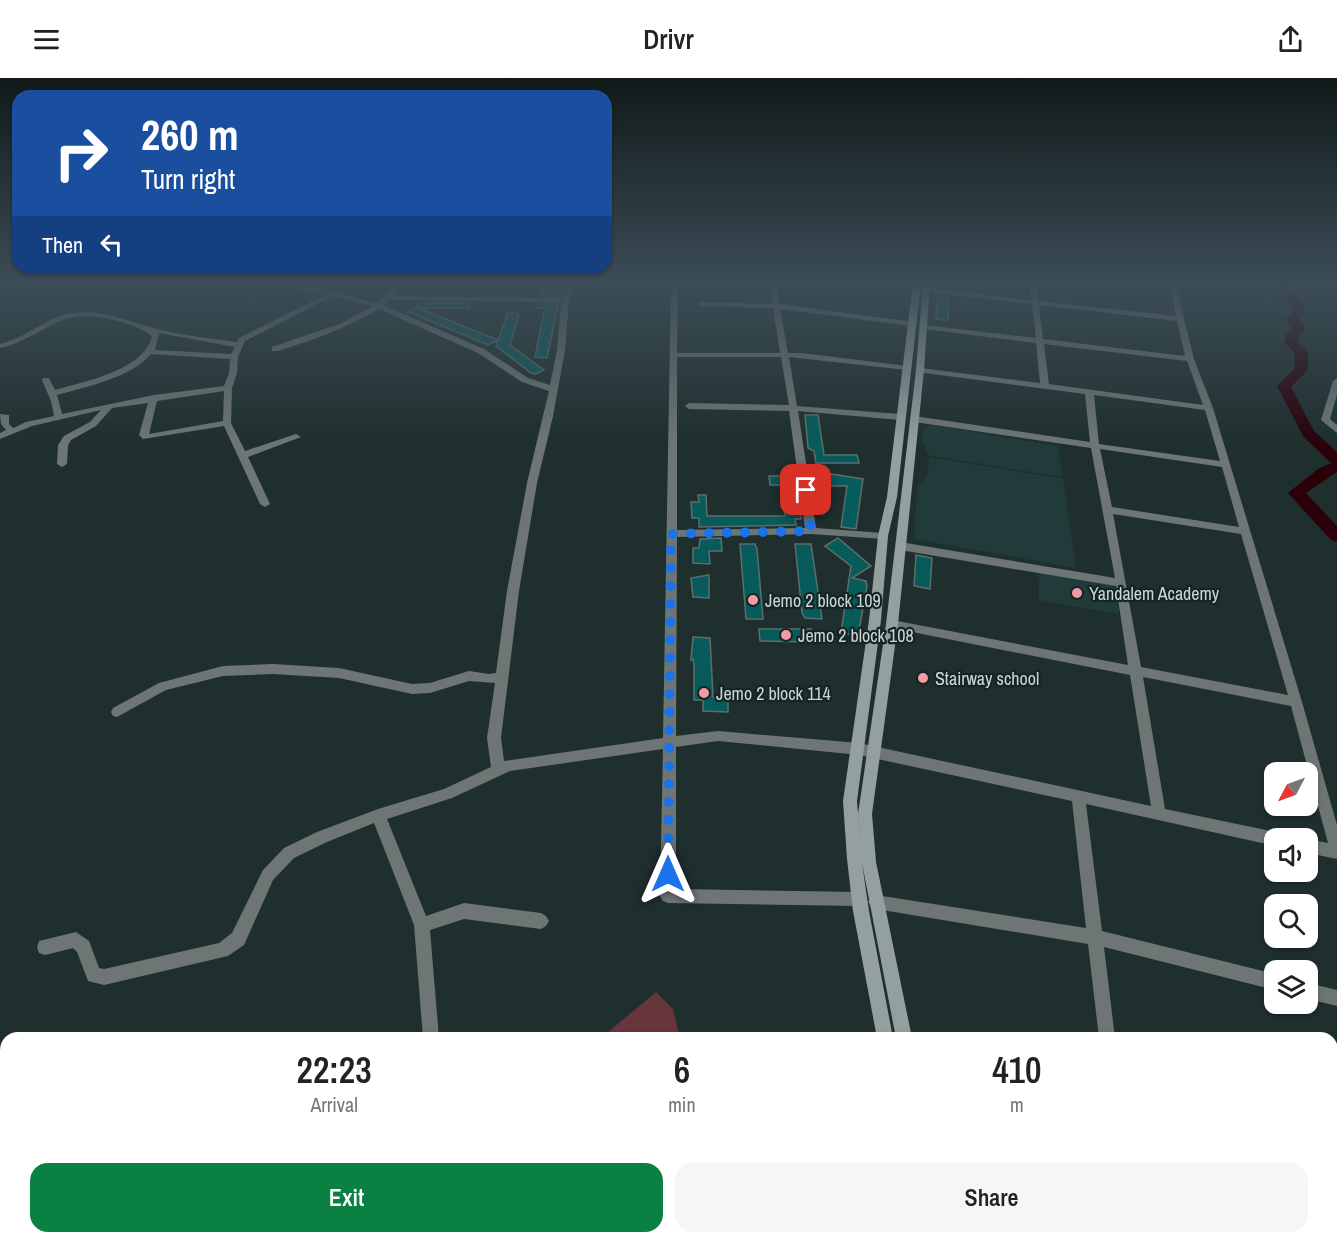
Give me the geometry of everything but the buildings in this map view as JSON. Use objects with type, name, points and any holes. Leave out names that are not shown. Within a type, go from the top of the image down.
[{"type":"street","points":[[0,346],[27,336]]},
{"type":"street","points":[[52,394],[132,367],[151,352],[156,344],[156,336]]},
{"type":"street","points":[[184,336],[239,345]]},
{"type":"street","points":[[249,336],[242,340],[234,357],[233,373],[228,388],[227,423],[265,504]]},
{"type":"street","points":[[275,349],[312,336]]},
{"type":"street","points":[[446,336],[489,355],[525,380],[553,389]]},
{"type":"street","points":[[498,768],[494,738],[501,677],[532,483],[562,336]]},
{"type":"street","points":[[673,336],[668,896],[859,900]]},
{"type":"street","points":[[780,336],[811,531]]},
{"type":"street","points":[[903,1032],[876,902],[865,833],[866,751],[883,536],[892,497],[910,336]]},
{"type":"street","points":[[884,1032],[859,900],[850,801],[852,778],[866,751],[892,624],[924,336]]},
{"type":"street","points":[[981,336],[1041,341],[1190,359]]},
{"type":"street","points":[[1040,336],[1045,387]]},
{"type":"street","points":[[1185,336],[1190,359],[1209,408],[1296,702],[1337,851],[1318,848]]},
{"type":"street","points":[[151,352],[234,357]]},
{"type":"street","points":[[672,355],[825,357],[907,368]]},
{"type":"street","points":[[920,370],[1209,408]]},
{"type":"street","points":[[46,380],[58,417]]},
{"type":"street","points":[[1337,381],[1325,420],[1337,430]]},
{"type":"street","points":[[0,436],[10,430],[109,406],[228,388]]},
{"type":"street","points":[[1089,392],[1095,447],[1121,583],[1159,814]]},
{"type":"street","points":[[154,398],[144,435],[146,437],[227,423]]},
{"type":"street","points":[[62,464],[63,445],[67,438],[93,424],[109,406]]},
{"type":"street","points":[[689,406],[793,408],[900,417]]},
{"type":"street","points":[[0,417],[6,417],[5,424],[10,430]]},
{"type":"street","points":[[914,419],[1225,465]]},
{"type":"street","points":[[241,456],[296,437]]},
{"type":"street","points":[[892,497],[905,500]]},
{"type":"street","points":[[1107,510],[1244,531]]},
{"type":"street","points":[[671,534],[811,531],[883,536]]},
{"type":"street","points":[[900,546],[1121,583]]},
{"type":"street","points":[[892,624],[1296,702]]},
{"type":"street","points":[[117,712],[163,686],[223,671],[273,669],[339,673],[412,689],[430,688],[469,676],[501,677]]},
{"type":"street","points":[[45,947],[76,940],[83,947],[94,975],[104,977],[222,950],[238,939],[244,930],[268,875],[278,863],[289,853],[322,837],[378,815],[447,794],[498,768],[718,736],[866,751],[1264,837]]},
{"type":"street","points":[[1078,795],[1106,1032]]},
{"type":"street","points":[[378,815],[422,925],[431,1032]]},
{"type":"street","points":[[876,902],[1095,937],[1264,979]]},
{"type":"street","points":[[422,925],[464,911],[541,921]]},
{"type":"street","points":[[1318,993],[1337,998]]},
{"type":"shaded area","points":[[930,425],[1058,446],[1062,477],[928,455],[922,440],[924,430]]},
{"type":"shaded area","points":[[929,457],[1063,479],[1076,568],[914,539],[917,486],[927,476]]},
{"type":"shaded area","name":"Yandalem Academy","points":[[1038,571],[1114,585],[1119,614],[1039,600]]},
{"type":"shaded area","points":[[656,992],[673,1009],[679,1032],[608,1032]]},
{"type":"waterway","points":[[1292,336],[1290,342],[1302,352],[1301,370],[1284,386],[1308,433],[1337,460]]},
{"type":"waterway","points":[[1337,466],[1323,472],[1296,493],[1337,536]]},
{"type":"place","name":"Yandalem Academy","points":[[1077,593]]},
{"type":"place","name":"Jemo 2 block 109","points":[[753,600]]},
{"type":"place","name":"Jemo 2 block 108","points":[[786,635]]},
{"type":"place","name":"Stairway school","points":[[923,678]]},
{"type":"place","name":"Jemo 2 block 114","points":[[704,693]]},
{"type":"route","points":[[668,874],[671,534],[811,531],[806,490]]}]
